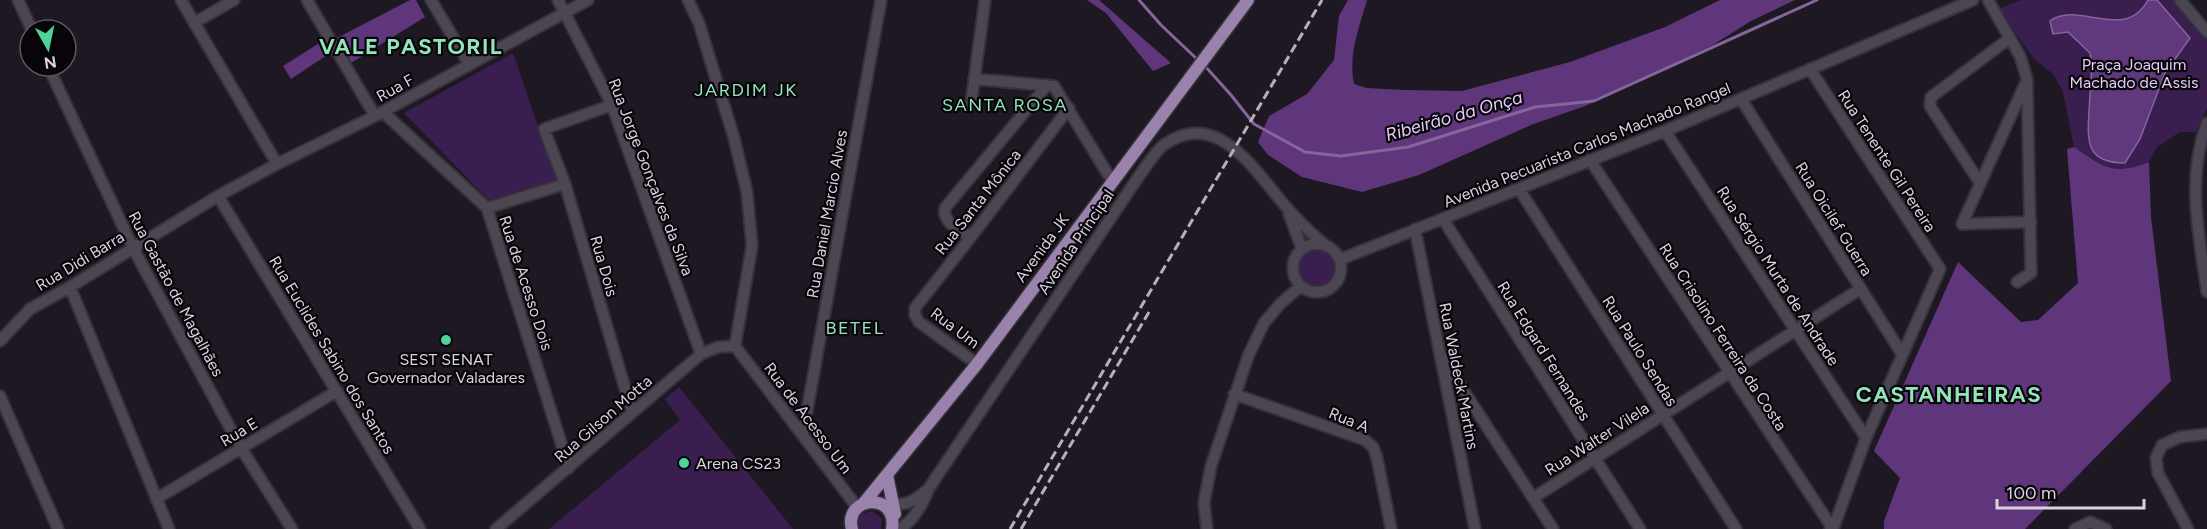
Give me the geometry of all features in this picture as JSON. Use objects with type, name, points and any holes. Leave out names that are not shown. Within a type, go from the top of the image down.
[{"type":"main road","name":"Avenida JK","points":[[841,529],[977,364],[1248,0]]},
{"type":"main road","points":[[887,475],[895,512],[895,527]]},
{"type":"main road","points":[[852,529],[858,509],[877,502],[889,510],[895,527]]},
{"type":"street","points":[[18,0],[26,18]]},
{"type":"street","points":[[181,0],[277,164]]},
{"type":"street","points":[[194,23],[234,0]]},
{"type":"street","name":"Rua de Acesso Dois","points":[[307,0],[379,114],[487,208],[569,468]]},
{"type":"street","points":[[431,0],[469,64]]},
{"type":"street","name":"Rua Jorge Gonçalves da Silva","points":[[558,0],[612,105],[701,354]]},
{"type":"street","name":"Rua F","points":[[277,164],[379,114],[588,0]]},
{"type":"street","points":[[688,0],[699,23],[734,138],[747,192],[752,246],[735,346]]},
{"type":"street","name":"Rua Daniel Marcio Alves","points":[[803,434],[881,0]]},
{"type":"street","points":[[971,104],[985,0]]},
{"type":"street","name":"Avenida Pecuarista Carlos Machado Rangel","points":[[1341,260],[1665,131],[1973,0]]},
{"type":"street","points":[[1988,0],[2020,57],[2027,79],[2031,273],[2017,282]]},
{"type":"street","points":[[2180,0],[2207,32]]},
{"type":"street","points":[[1980,183],[1929,101],[1931,97],[2010,38]]},
{"type":"street","name":"Rua Tenente Gil Pereira","points":[[1810,69],[1940,269],[1902,354]]},
{"type":"street","name":"Rua Gastão de Magalhães","points":[[54,78],[133,248],[242,448],[292,529]]},
{"type":"street","points":[[974,79],[1054,86],[1112,181]]},
{"type":"street","points":[[2027,79],[1962,224],[2031,222]]},
{"type":"street","points":[[971,237],[947,221],[944,214],[945,208],[1047,85]]},
{"type":"street","name":"Rua Oicilef Guerra","points":[[1741,99],[1902,354]]},
{"type":"street","name":"Rua Dois","points":[[612,105],[544,129],[565,184],[632,412]]},
{"type":"street","name":"Rua Santa Mônica","points":[[915,315],[915,308],[1069,108]]},
{"type":"street","points":[[2207,123],[2202,135],[2194,184],[2203,232],[2207,292]]},
{"type":"street","name":"Rua Sérgio Murta de Andrade","points":[[1665,131],[1866,438]]},
{"type":"street","name":"Avenida Principal","points":[[895,527],[912,519],[929,488],[1139,176],[1163,145],[1182,136],[1197,134],[1219,138],[1253,165],[1287,208],[1324,244]]},
{"type":"street","name":"Rua Crisolino Ferreira da Costa","points":[[1590,160],[1832,529]]},
{"type":"street","name":"Rua Didi Barra","points":[[0,341],[30,309],[218,196],[277,164]]},
{"type":"street","points":[[487,208],[565,184]]},
{"type":"street","name":"Rua Paulo Sendas","points":[[1520,189],[1662,416],[1736,529]]},
{"type":"street","name":"Rua Euclides Sabino dos Santos","points":[[218,196],[420,529]]},
{"type":"street","name":"Avenida Principal","points":[[1287,208],[1302,249]]},
{"type":"street","name":"Rua Edgard Fernandes","points":[[1443,219],[1640,529]]},
{"type":"street","name":"Rua Waldeck Martins","points":[[1415,229],[1475,529]]},
{"type":"street","points":[[1324,244],[1332,247],[1341,260],[1341,275],[1332,288],[1316,292],[1301,286],[1293,267],[1297,254],[1302,249],[1309,245],[1324,244]]},
{"type":"street","points":[[1206,529],[1204,503],[1211,466],[1249,354],[1264,323],[1281,303],[1301,286]]},
{"type":"street","points":[[70,287],[170,529]]},
{"type":"street","name":"Rua Walter Vilela","points":[[1533,498],[1860,289]]},
{"type":"street","name":"Rua Um","points":[[915,315],[919,322],[977,364]]},
{"type":"street","name":"Rua Gilson Motta","points":[[496,529],[701,354],[718,347],[735,346]]},
{"type":"street","name":"Rua de Acesso Um","points":[[735,346],[858,509]]},
{"type":"street","points":[[1438,352],[1553,529]]},
{"type":"street","points":[[1832,529],[1866,438],[1902,354]]},
{"type":"street","name":"Rua E","points":[[156,499],[337,391]]},
{"type":"street","name":"Rua A","points":[[1234,394],[1365,440],[1373,447],[1377,458],[1390,528]]},
{"type":"street","points":[[0,396],[58,529]]},
{"type":"street","points":[[2187,529],[2158,473],[2156,458],[2162,445],[2180,437],[2207,434]]},
{"type":"street","name":"Avenida Principal","points":[[877,502],[909,504],[929,488]]},
{"type":"street","points":[[2074,529],[2090,522],[2106,529]]},
{"type":"green space","name":"Praça Joaquim Machado de Assis","points":[[2021,0],[2178,0],[2207,35],[2207,108],[2196,132],[2180,132],[2157,147],[2149,162],[2126,168],[2117,169],[2101,164],[2074,147],[2063,92],[2053,74],[2034,59],[1998,9]]},
{"type":"green space","points":[[513,53],[556,180],[489,200],[404,113]]},
{"type":"green space","points":[[1318,248],[1326,249],[1332,254],[1337,260],[1337,276],[1332,282],[1326,287],[1318,288],[1310,287],[1304,282],[1299,276],[1298,268],[1299,260],[1304,254],[1310,249]]},
{"type":"green space","name":"Arena CS23","points":[[679,387],[793,529],[549,529],[680,420],[665,399]]},
{"type":"green space","points":[[872,511],[882,519],[881,529],[858,529],[857,522],[861,514]]},
{"type":"shaded area","points":[[410,0],[416,0],[425,17],[351,63],[337,38]]},
{"type":"shaded area","points":[[1087,0],[1099,0],[1171,63],[1153,71],[1106,13]]},
{"type":"shaded area","points":[[1348,0],[1367,0],[1353,52],[1354,84],[1366,88],[1462,91],[1570,62],[1665,27],[1720,0],[1795,0],[1751,21],[1713,45],[1585,106],[1531,125],[1419,175],[1362,192],[1302,177],[1268,155],[1258,142],[1269,116],[1307,94],[1334,60],[1339,16]]},
{"type":"shaded area","points":[[2148,0],[2157,0],[2190,38],[2165,73],[2140,139],[2125,163],[2112,162],[2096,155],[2089,142],[2092,64],[2090,53],[2068,32],[2053,34],[2050,21],[2062,16],[2074,15],[2115,20],[2127,18],[2138,12]]},
{"type":"shaded area","points":[[321,42],[327,55],[291,79],[283,66]]},
{"type":"shaded area","points":[[2074,147],[2093,160],[2117,169],[2149,162],[2151,217],[2171,381],[2025,529],[1884,529],[1884,521],[1900,478],[1874,451],[1958,262],[2021,322],[2038,320],[2078,283],[2067,149]]},
{"type":"waterway","name":"Ribeirão da Onça","points":[[1139,0],[1161,25],[1199,61]]},
{"type":"waterway","name":"Ribeirão da Onça","points":[[1204,65],[1254,124],[1305,152],[1341,156],[1408,147],[1535,107],[1594,101],[1817,0]]},
{"type":"railway","points":[[1010,529],[1322,0]]},
{"type":"railway","points":[[1021,529],[1149,312]]},
{"type":"place","name":"SEST SENAT Governador Valadares","points":[[446,340]]},
{"type":"place","name":"Arena CS23","points":[[684,463]]},
{"type":"district","name":"VALE PASTORIL","points":[[411,46]]},
{"type":"district","name":"JARDIM JK","points":[[746,90]]},
{"type":"district","name":"SANTA ROSA","points":[[1005,105]]},
{"type":"district","name":"BETEL","points":[[855,328]]},
{"type":"district","name":"CASTANHEIRAS","points":[[1949,394]]}]
